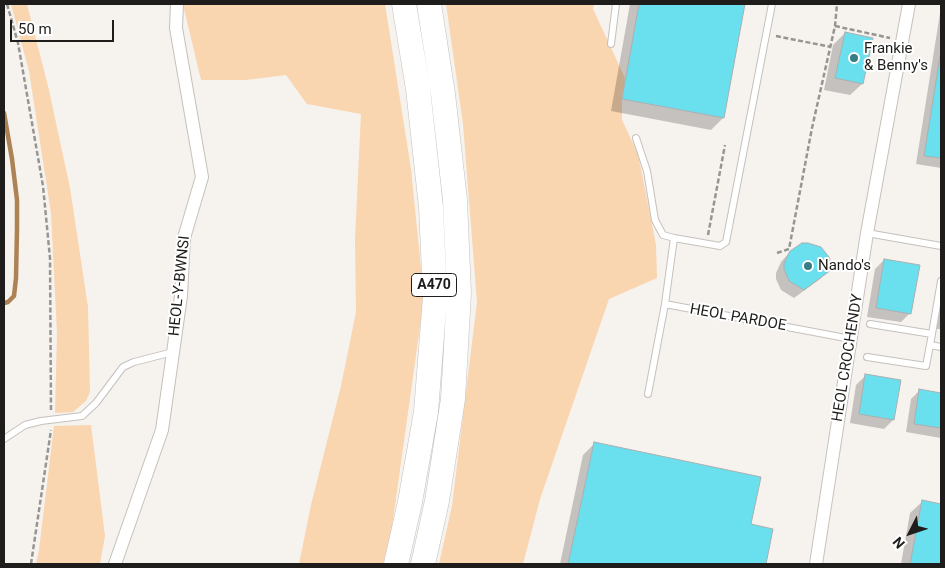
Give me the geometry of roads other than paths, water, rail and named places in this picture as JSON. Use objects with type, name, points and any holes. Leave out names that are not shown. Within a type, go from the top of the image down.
[{"type":"highway","name":"A470","points":[[396,564],[410,502],[426,412],[434,297],[431,207],[418,89],[404,4]]},
{"type":"highway","name":"A470","points":[[423,564],[437,501],[453,399],[459,293],[454,190],[443,94],[429,4]]},
{"type":"street","name":"HEOL-Y-BWNSI","points":[[115,564],[162,430],[181,296],[184,238],[202,178],[176,28],[177,4]]},
{"type":"street","name":"HEOL CROCHENDY","points":[[816,564],[867,233],[908,4]]},
{"type":"lane","points":[[611,44],[616,4]]},
{"type":"lane","points":[[636,138],[647,171],[655,220],[663,235],[720,246],[726,242],[772,4]]},
{"type":"lane","points":[[867,233],[941,246]]},
{"type":"lane","points":[[648,394],[665,304],[674,238]]},
{"type":"lane","points":[[867,357],[926,366],[941,281]]},
{"type":"lane","name":"HEOL PARDOE","points":[[665,304],[851,339]]},
{"type":"lane","points":[[870,324],[932,334]]},
{"type":"lane","points":[[930,345],[941,347]]},
{"type":"lane","points":[[4,439],[25,426],[82,416],[96,403],[123,367],[134,362],[172,352]]},
{"type":"waterway","points":[[4,113],[17,200],[14,296],[4,303]]},
{"type":"place","name":"Frankie & Benny's","points":[[854,58]]},
{"type":"place","name":"Nando's","points":[[808,266]]}]
